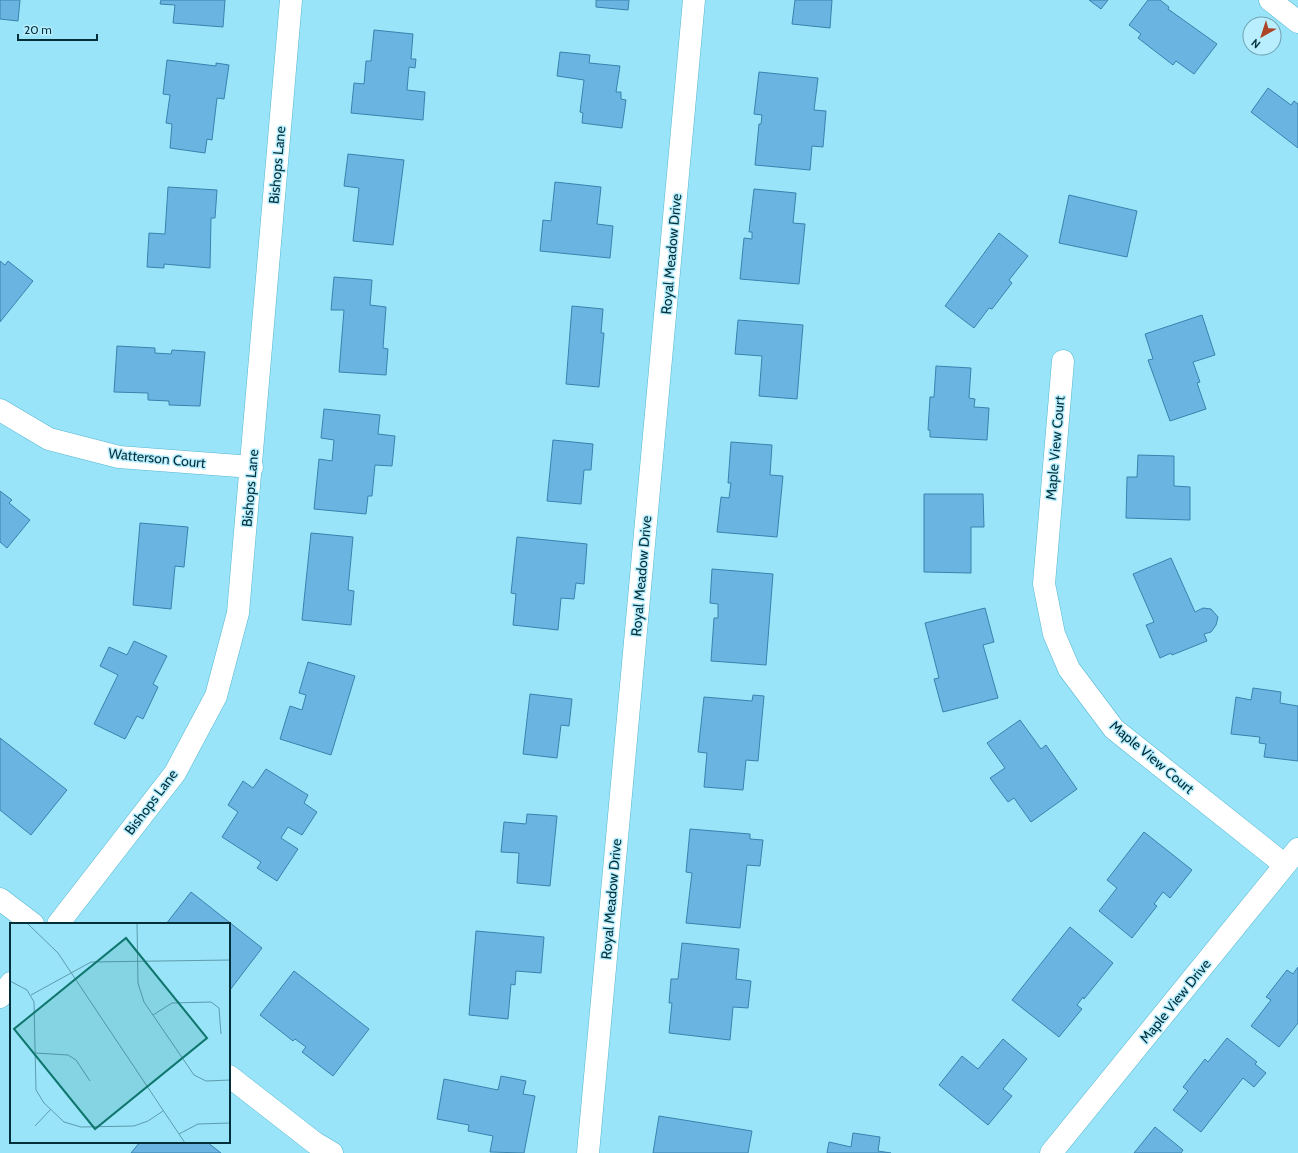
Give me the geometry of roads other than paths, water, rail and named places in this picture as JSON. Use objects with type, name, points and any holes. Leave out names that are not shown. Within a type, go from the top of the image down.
[{"type":"street","name":"Bishops Lane","points":[[59,923],[175,773],[216,696],[238,613],[292,0]]},
{"type":"street","name":"Royal Meadow Drive","points":[[588,1153],[694,0]]},
{"type":"street","points":[[1270,0],[1298,22]]},
{"type":"street","name":"Maple View Court","points":[[1063,361],[1044,584],[1054,634],[1069,669],[1114,730],[1291,857]]},
{"type":"street","name":"Watterson Court","points":[[0,410],[49,439],[119,457],[252,467]]},
{"type":"street","name":"Maple View Drive","points":[[1052,1153],[1291,857]]},
{"type":"street","points":[[0,899],[32,923]]},
{"type":"street","points":[[0,997],[10,984]]},
{"type":"street","points":[[230,1077],[314,1143],[332,1153]]}]
